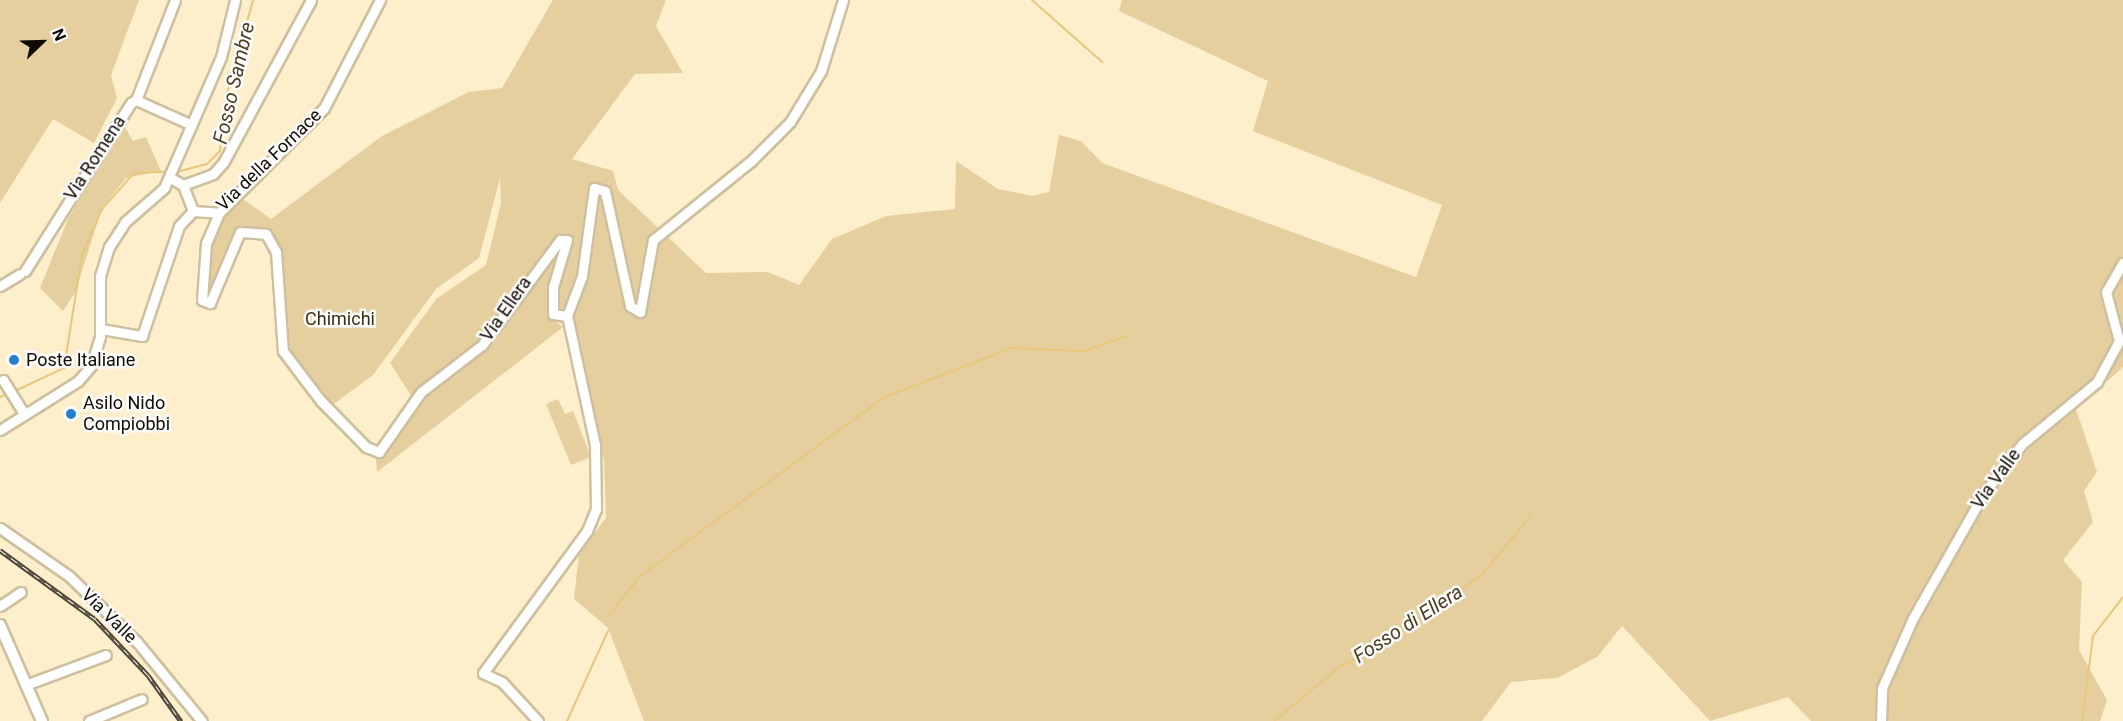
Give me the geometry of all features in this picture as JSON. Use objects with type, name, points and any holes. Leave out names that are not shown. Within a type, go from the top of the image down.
[{"type":"main road","points":[[0,625],[28,684],[42,721]]},
{"type":"street","points":[[136,100],[175,0]]},
{"type":"street","points":[[0,430],[22,410],[78,381],[91,366],[101,329],[100,276],[109,247],[125,222],[170,176],[221,57],[235,0]]},
{"type":"street","name":"Via della Fornace","points":[[311,0],[223,163],[213,174],[183,185],[193,211],[219,213],[324,108],[380,0]]},
{"type":"street","points":[[567,316],[582,276],[594,188],[605,191],[630,306],[640,312],[653,240],[751,161],[790,123],[820,71],[843,0]]},
{"type":"street","name":"Via Romena","points":[[0,286],[23,273],[136,100],[192,125]]},
{"type":"street","points":[[170,176],[183,185]]},
{"type":"street","points":[[101,329],[142,336],[149,308],[179,226],[193,211]]},
{"type":"street","name":"Via Ellera","points":[[219,213],[206,243],[202,300],[210,303],[240,232],[266,234],[276,252],[283,351],[321,401],[377,452],[421,392],[482,345],[560,240],[567,240],[553,287],[553,314],[567,316],[595,445],[596,509],[587,531],[483,673],[502,682],[538,721]]},
{"type":"street","name":"Via Valle","points":[[1881,721],[1882,688],[1904,638],[1984,493],[2022,444],[2097,382],[2119,341],[2106,292],[2123,263]]},
{"type":"street","points":[[5,382],[22,410]]},
{"type":"street","name":"Via Valle","points":[[0,528],[69,576],[137,642],[202,721]]},
{"type":"street","points":[[0,606],[21,592]]},
{"type":"street","points":[[28,684],[106,655]]},
{"type":"street","points":[[89,721],[142,699]]},
{"type":"street","points":[[115,710],[119,721]]},
{"type":"green space","points":[[0,0],[139,0],[111,75],[117,98],[94,143],[53,119],[0,203]]},
{"type":"green space","name":"Chimichi","points":[[553,0],[666,0],[656,26],[683,73],[635,74],[572,159],[613,171],[618,190],[706,273],[768,272],[799,285],[832,239],[886,216],[955,209],[956,161],[998,189],[1032,196],[1049,192],[1059,135],[1081,141],[1102,163],[1416,277],[1442,205],[1253,131],[1268,81],[1119,11],[1122,0],[2123,0],[2123,367],[2076,409],[2097,472],[2084,491],[2093,522],[2063,560],[2082,582],[2079,650],[2107,700],[2100,721],[1811,721],[1788,697],[1710,721],[1622,626],[1597,657],[1557,678],[1511,682],[1482,721],[644,721],[608,628],[574,599],[579,553],[606,518],[604,459],[583,401],[573,307],[551,310],[548,316],[563,327],[377,472],[375,448],[412,397],[390,363],[436,299],[486,265],[501,203],[500,178],[479,258],[436,289],[373,375],[331,406],[287,353],[280,319],[282,248],[266,231],[254,227],[236,232],[209,299],[205,297],[209,244],[239,196],[271,219],[382,136],[469,92],[502,88]]},
{"type":"green space","points":[[123,124],[133,141],[146,137],[161,171],[126,178],[102,208],[75,293],[63,311],[40,288],[68,219]]},
{"type":"green space","points":[[558,399],[565,414],[573,411],[591,457],[571,465],[546,404]]},
{"type":"waterway","name":"Fosso Sambre","points":[[173,173],[207,164],[220,151],[226,97],[253,0]]},
{"type":"waterway","points":[[1032,0],[1102,62]]},
{"type":"waterway","name":"Fosso Sambre","points":[[13,392],[64,368],[82,255],[102,209],[134,173],[167,172]]},
{"type":"waterway","points":[[609,615],[640,576],[883,398],[1011,348],[1085,351],[1129,335]]},
{"type":"waterway","name":"Fosso Sambre","points":[[0,397],[7,394]]},
{"type":"waterway","name":"Fosso di Ellera","points":[[1274,721],[1339,667],[1370,653],[1482,575],[1531,515]]},
{"type":"waterway","points":[[2082,721],[2093,636],[2123,597]]},
{"type":"waterway","points":[[567,721],[608,631]]},
{"type":"railway","points":[[0,550],[95,619],[148,675],[181,721]]},
{"type":"place","name":"Poste Italiane","points":[[14,360]]},
{"type":"place","name":"Asilo Nido Compiobbi","points":[[71,414]]}]
